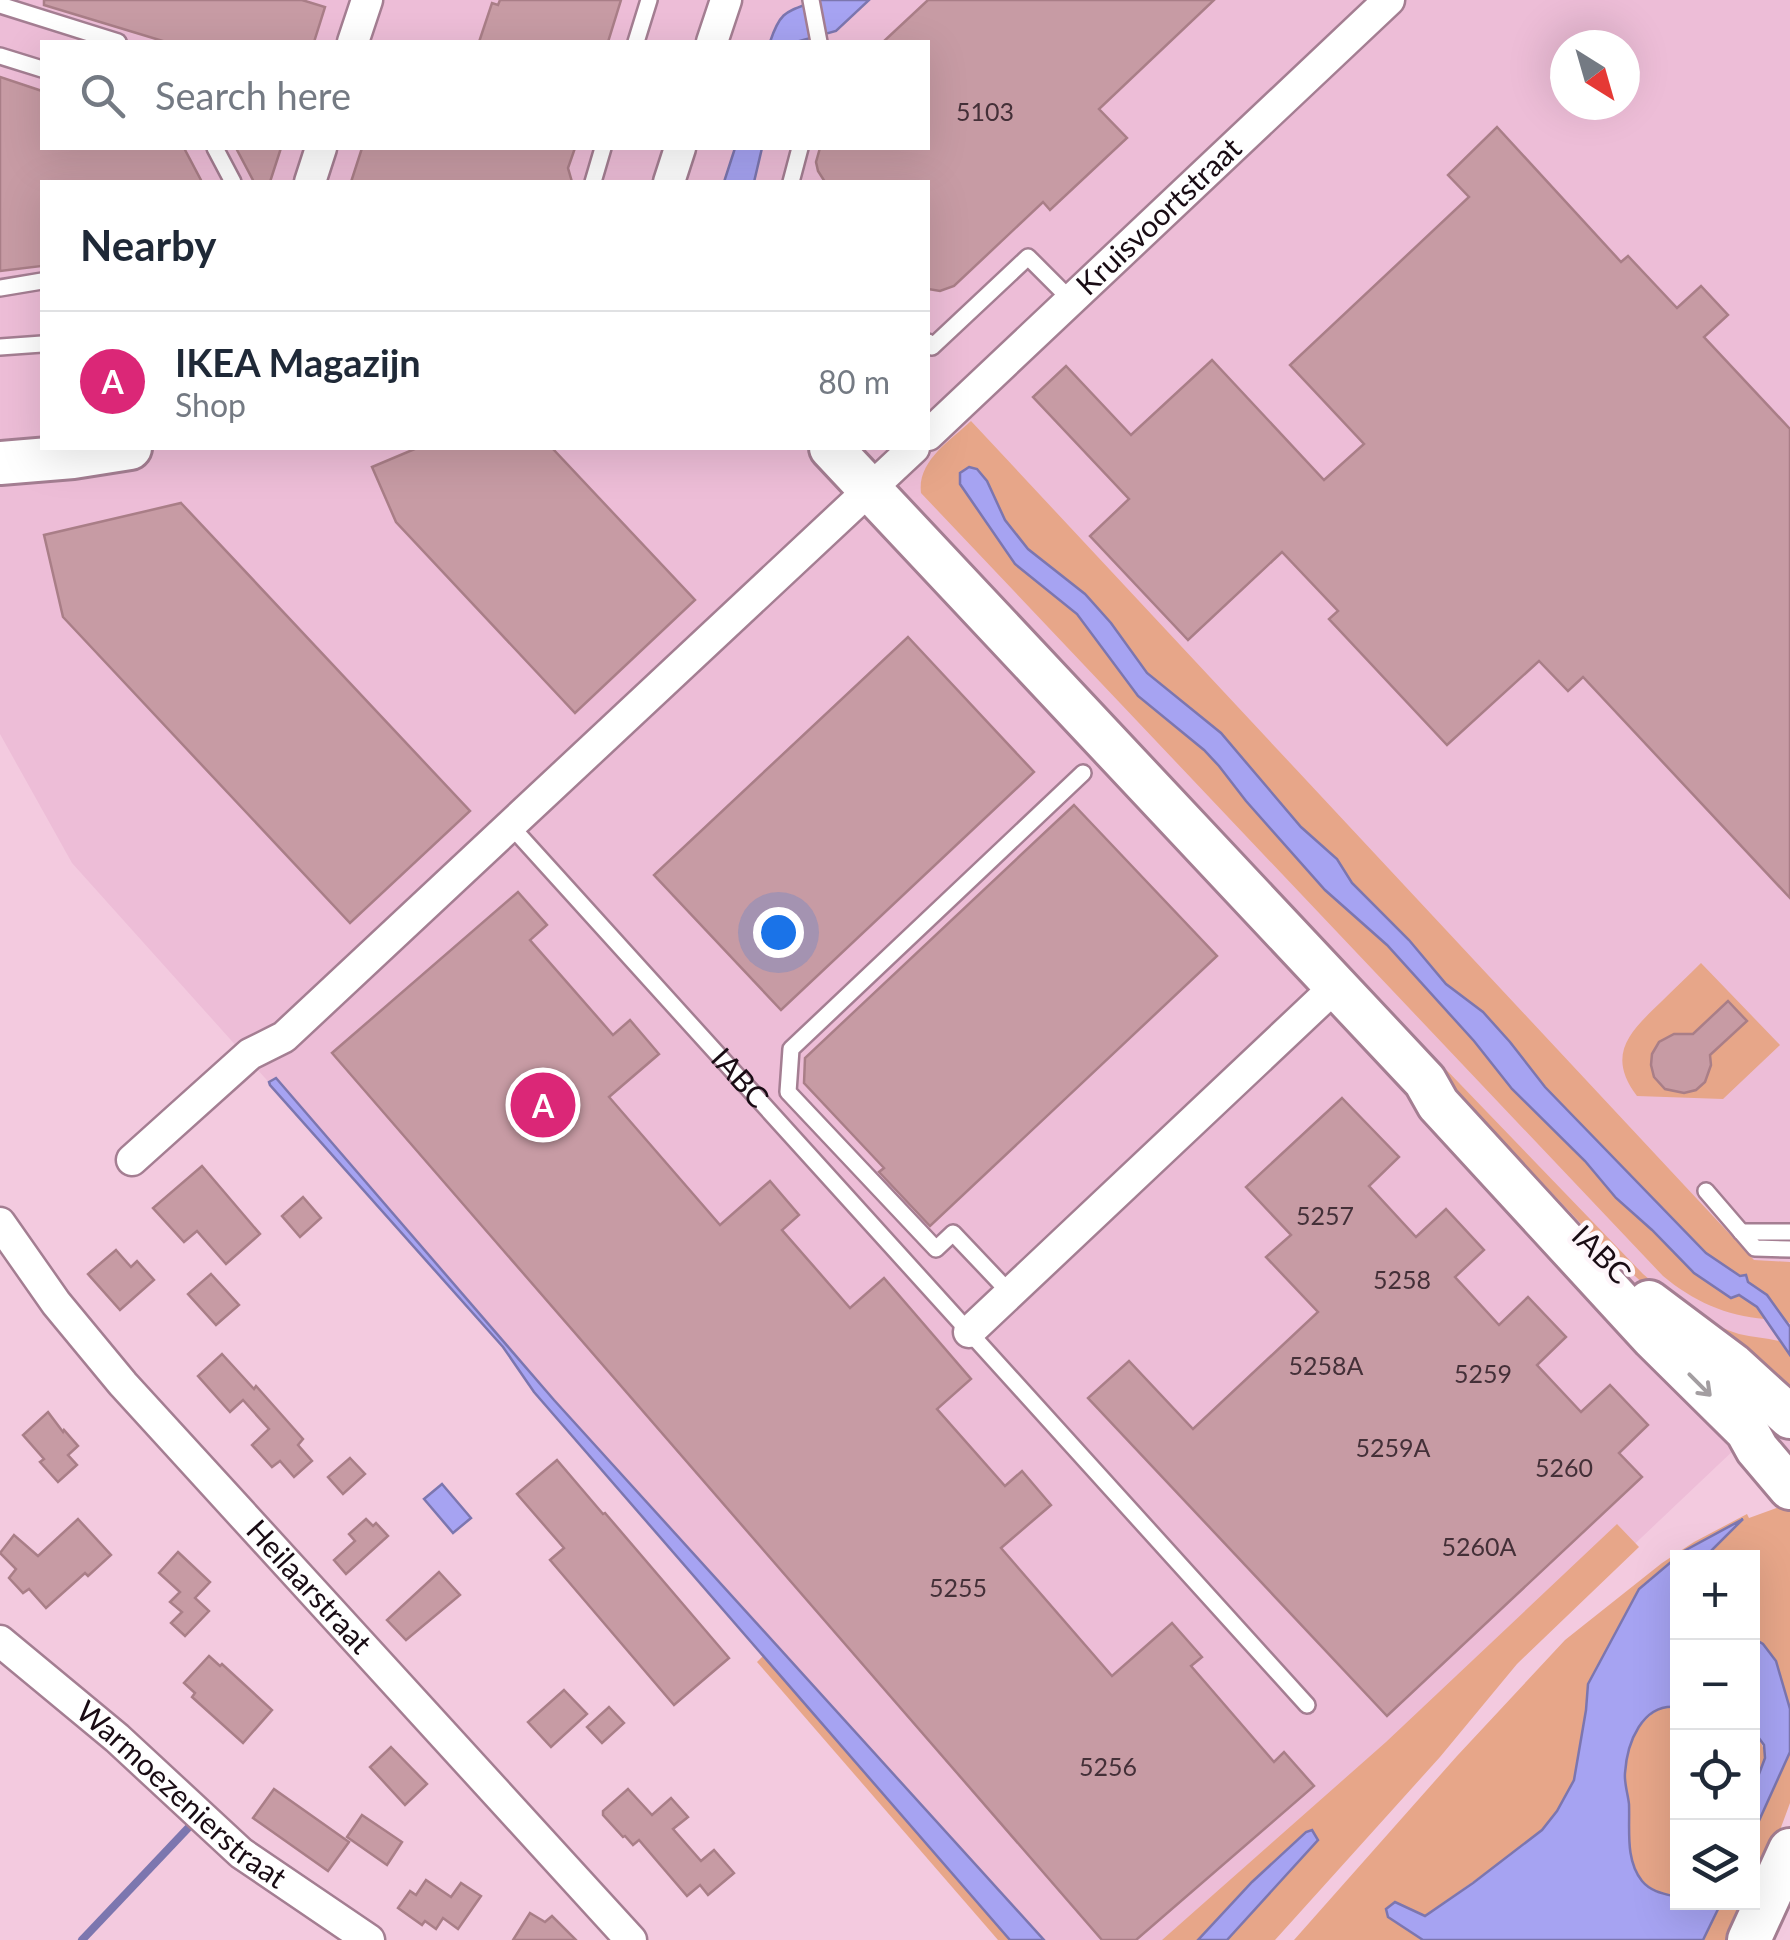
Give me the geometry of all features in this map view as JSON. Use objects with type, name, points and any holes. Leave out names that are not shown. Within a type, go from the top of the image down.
[{"type":"street","points":[[355,40],[367,0]]},
{"type":"street","points":[[713,40],[726,0]]},
{"type":"street","name":"Kruisvoortstraat","points":[[930,433],[1389,0]]},
{"type":"street","points":[[311,180],[320,150]]},
{"type":"street","points":[[669,180],[679,150]]},
{"type":"street","points":[[0,435],[40,432]]},
{"type":"street","points":[[0,463],[117,450]]},
{"type":"street","name":"IABC","points":[[833,450],[1425,1081],[1438,1104],[1654,1338],[1747,1432],[1765,1439],[1786,1472]]},
{"type":"street","points":[[132,1160],[250,1054],[284,1038],[912,450]]},
{"type":"street","points":[[969,1332],[1337,986]]},
{"type":"street","name":"IABC","points":[[1425,1081],[1446,1094],[1650,1304],[1733,1365],[1790,1417]]},
{"type":"street","name":"Heilaarstraat","points":[[0,1223],[56,1303],[123,1384],[631,1940]]},
{"type":"street","name":"Warmoezenierstraat","points":[[0,1641],[104,1727],[242,1853],[369,1940]]},
{"type":"street","points":[[1750,1940],[1790,1850]]},
{"type":"street","points":[[1771,1940],[1790,1902]]},
{"type":"lane","points":[[637,40],[649,0]]},
{"type":"lane","points":[[811,0],[818,40]]},
{"type":"lane","points":[[1,8],[111,40]]},
{"type":"lane","points":[[0,56],[40,68]]},
{"type":"lane","points":[[217,150],[232,180]]},
{"type":"lane","points":[[594,180],[603,150]]},
{"type":"lane","points":[[791,180],[799,150]]},
{"type":"lane","points":[[930,344],[932,347],[1028,257],[1071,300]]},
{"type":"lane","points":[[0,288],[40,282]]},
{"type":"lane","points":[[0,347],[40,344]]},
{"type":"lane","points":[[1010,1294],[953,1233],[936,1249],[788,1092],[791,1049],[1082,773]]},
{"type":"lane","name":"IABC","points":[[510,825],[1307,1704]]},
{"type":"lane","points":[[1706,1191],[1754,1248],[1790,1249]]},
{"type":"lane","points":[[1741,1232],[1790,1232]]},
{"type":"shaded area","points":[[0,0],[1790,0],[1790,1500],[1737,1447],[1217,1940],[1039,1940],[72,863],[0,734]]},
{"type":"shaded area","points":[[818,0],[869,0],[836,31],[803,40],[771,40],[786,13]]},
{"type":"shaded area","points":[[734,150],[762,150],[754,180],[725,180]]},
{"type":"shaded area","points":[[971,421],[1754,1260],[1790,1262],[1790,1323],[1767,1295],[1706,1253],[1545,1087],[1483,1012],[1443,981],[1352,883],[1337,859],[1301,827],[1221,733],[1147,672],[1085,594],[1028,549],[1005,520],[987,481],[974,468],[1000,540],[1015,564],[1077,614],[1138,696],[1204,750],[1325,890],[1387,945],[1512,1089],[1585,1161],[1616,1198],[1652,1230],[1751,1302],[1765,1319],[1711,1306],[1663,1276],[921,493],[924,471],[930,461]]},
{"type":"shaded area","points":[[969,467],[977,469],[987,481],[1005,520],[1028,549],[1085,594],[1147,673],[1221,733],[1301,827],[1337,859],[1352,883],[1446,984],[1483,1012],[1545,1087],[1706,1253],[1740,1276],[1746,1275],[1748,1282],[1767,1295],[1790,1327],[1790,1355],[1757,1307],[1739,1295],[1731,1298],[1694,1273],[1616,1198],[1585,1161],[1512,1089],[1387,945],[1325,890],[1204,750],[1138,696],[1077,614],[1015,564],[960,484],[960,473]]},
{"type":"shaded area","points":[[917,507],[1350,967],[1346,973],[913,510]]},
{"type":"shaded area","points":[[1701,963],[1780,1045],[1723,1099],[1637,1096],[1623,1068],[1626,1044],[1640,1023]]},
{"type":"shaded area","points":[[1356,976],[1643,1274],[1676,1301],[1713,1323],[1739,1334],[1779,1341],[1790,1355],[1790,1390],[1750,1354],[1657,1296],[1604,1248],[1352,981]]},
{"type":"shaded area","points":[[276,1078],[554,1400],[1044,1940],[1010,1940],[534,1392],[503,1347],[270,1085]]},
{"type":"shaded area","points":[[442,1484],[471,1518],[453,1533],[424,1499]]},
{"type":"shaded area","points":[[1790,1503],[1790,1709],[1760,1642],[1760,1550],[1682,1550],[1747,1514],[1749,1518]]},
{"type":"shaded area","points":[[1743,1519],[1712,1550],[1686,1550]]},
{"type":"shaded area","points":[[1617,1524],[1639,1547],[1517,1664],[1440,1757],[1275,1940],[1227,1940],[1318,1840],[1252,1882],[1198,1940],[1162,1940],[1386,1742]]},
{"type":"shaded area","points":[[1670,1558],[1670,1563],[1639,1589],[1588,1684],[1574,1780],[1542,1830],[1425,1916],[1395,1902],[1388,1917],[1423,1940],[1294,1940],[1565,1640]]},
{"type":"shaded area","points":[[1670,1563],[1670,1707],[1654,1711],[1646,1718],[1629,1749],[1625,1773],[1631,1854],[1642,1881],[1670,1895],[1670,1910],[1718,1910],[1703,1940],[1423,1940],[1388,1917],[1386,1909],[1395,1902],[1425,1916],[1542,1830],[1557,1811],[1574,1780],[1588,1684],[1639,1589]]},
{"type":"shaded area","points":[[1760,1642],[1776,1661],[1790,1709],[1790,1752],[1760,1818],[1764,1745],[1760,1740]]},
{"type":"shaded area","points":[[764,1655],[1010,1940],[998,1940],[757,1662]]},
{"type":"shaded area","points":[[1670,1706],[1670,1895],[1650,1888],[1634,1864],[1625,1783],[1635,1734],[1656,1711]]},
{"type":"shaded area","points":[[1760,1741],[1764,1753],[1760,1773]]},
{"type":"shaded area","points":[[1790,1752],[1790,1803],[1760,1884],[1760,1818]]},
{"type":"shaded area","points":[[1312,1830],[1318,1840],[1227,1940],[1198,1940],[1252,1882]]},
{"type":"shaded area","points":[[1718,1910],[1750,1910],[1736,1940],[1703,1940]]},
{"type":"building","points":[[44,0],[302,0],[325,7],[315,40],[159,40],[44,5]]},
{"type":"building","points":[[500,0],[621,0],[609,40],[480,40],[492,3],[498,5]]},
{"type":"building","points":[[928,0],[1214,0],[1099,109],[1127,138],[1050,210],[1043,202],[954,286],[940,291],[930,289],[930,180],[824,180],[816,162],[819,150],[930,150],[930,40],[885,40]]},
{"type":"building","points":[[0,77],[40,90],[40,150],[185,150],[201,180],[40,180],[40,266],[0,271]]},
{"type":"building","points":[[1497,127],[1621,262],[1628,256],[1677,308],[1701,286],[1728,315],[1704,337],[1790,429],[1790,898],[1583,677],[1568,691],[1539,661],[1447,745],[1329,619],[1338,611],[1282,552],[1188,640],[1090,536],[1129,499],[1033,397],[1066,366],[1131,435],[1212,360],[1324,480],[1364,444],[1290,365],[1469,197],[1448,175]]},
{"type":"building","points":[[237,150],[280,150],[271,180],[253,180]]},
{"type":"building","points":[[361,150],[574,150],[568,168],[571,180],[352,180]]},
{"type":"building","points":[[412,450],[554,450],[695,600],[575,713],[396,522],[372,467]]},
{"type":"building","points":[[181,503],[470,811],[350,923],[63,617],[44,535]]},
{"type":"building","points":[[908,637],[1034,772],[781,1010],[654,875]]},
{"type":"building","points":[[1074,805],[1217,956],[930,1226],[879,1172],[884,1168],[804,1083],[805,1058]]},
{"type":"building","points":[[518,892],[547,925],[530,940],[613,1035],[630,1020],[659,1054],[609,1097],[720,1225],[770,1181],[799,1215],[782,1230],[850,1308],[884,1278],[971,1379],[937,1409],[1005,1486],[1022,1471],[1051,1505],[1001,1548],[1112,1676],[1172,1623],[1202,1657],[1191,1666],[1274,1762],[1284,1752],[1314,1786],[1136,1940],[1102,1940],[332,1053]]},
{"type":"building","points":[[1728,1001],[1747,1021],[1710,1055],[1705,1082],[1684,1093],[1665,1089],[1654,1077],[1651,1065],[1659,1042],[1674,1034],[1693,1034]]},
{"type":"building","points":[[1342,1098],[1399,1157],[1369,1186],[1416,1237],[1446,1209],[1484,1250],[1455,1277],[1499,1325],[1528,1297],[1566,1337],[1537,1365],[1581,1412],[1610,1385],[1648,1425],[1619,1453],[1642,1477],[1387,1716],[1088,1398],[1129,1361],[1193,1429],[1318,1312],[1266,1257],[1291,1235],[1246,1187]]},
{"type":"building","points":[[202,1166],[260,1234],[226,1264],[197,1231],[184,1242],[153,1208]]},
{"type":"building","points":[[303,1197],[321,1218],[300,1237],[282,1216]]},
{"type":"building","points":[[116,1250],[131,1267],[137,1261],[154,1280],[120,1310],[88,1274]]},
{"type":"building","points":[[211,1274],[239,1305],[216,1325],[188,1294]]},
{"type":"building","points":[[222,1354],[303,1439],[298,1445],[312,1461],[294,1477],[280,1461],[272,1467],[252,1445],[269,1429],[243,1400],[230,1412],[198,1376]]},
{"type":"building","points":[[48,1412],[78,1446],[68,1455],[77,1465],[58,1482],[23,1435]]},
{"type":"building","points":[[350,1458],[365,1474],[343,1494],[328,1477]]},
{"type":"building","points":[[557,1460],[729,1658],[674,1705],[550,1560],[564,1548],[517,1494]]},
{"type":"building","points":[[78,1519],[111,1555],[46,1608],[29,1589],[23,1593],[9,1578],[16,1569],[0,1553],[14,1535],[38,1556]]},
{"type":"building","points":[[366,1519],[388,1536],[346,1574],[334,1560],[355,1541],[349,1534]]},
{"type":"building","points":[[178,1552],[210,1582],[195,1598],[209,1611],[185,1636],[171,1623],[182,1612],[170,1602],[180,1592],[159,1573]]},
{"type":"building","points":[[439,1572],[460,1595],[406,1640],[387,1620]]},
{"type":"building","points":[[209,1656],[272,1710],[243,1743],[192,1697],[195,1693],[184,1683]]},
{"type":"building","points":[[564,1690],[587,1714],[551,1747],[528,1722]]},
{"type":"building","points":[[609,1707],[624,1723],[602,1743],[587,1727]]},
{"type":"building","points":[[391,1747],[427,1784],[405,1805],[370,1767]]},
{"type":"building","points":[[274,1789],[349,1842],[328,1871],[253,1818]]},
{"type":"building","points":[[628,1789],[652,1815],[671,1798],[688,1817],[673,1829],[701,1861],[714,1850],[734,1873],[708,1895],[700,1885],[687,1896],[639,1840],[633,1845],[603,1815]]},
{"type":"building","points":[[362,1815],[402,1842],[387,1865],[347,1837]]},
{"type":"building","points":[[426,1880],[451,1897],[461,1883],[481,1896],[458,1929],[443,1918],[436,1929],[425,1921],[422,1925],[398,1908],[410,1891],[416,1895]]},
{"type":"building","points":[[530,1913],[545,1922],[552,1916],[576,1940],[513,1940]]},
{"type":"waterway","points":[[82,1940],[190,1826]]},
{"type":"place","name":"IKEA Magazijn","points":[[543,1105]]}]
